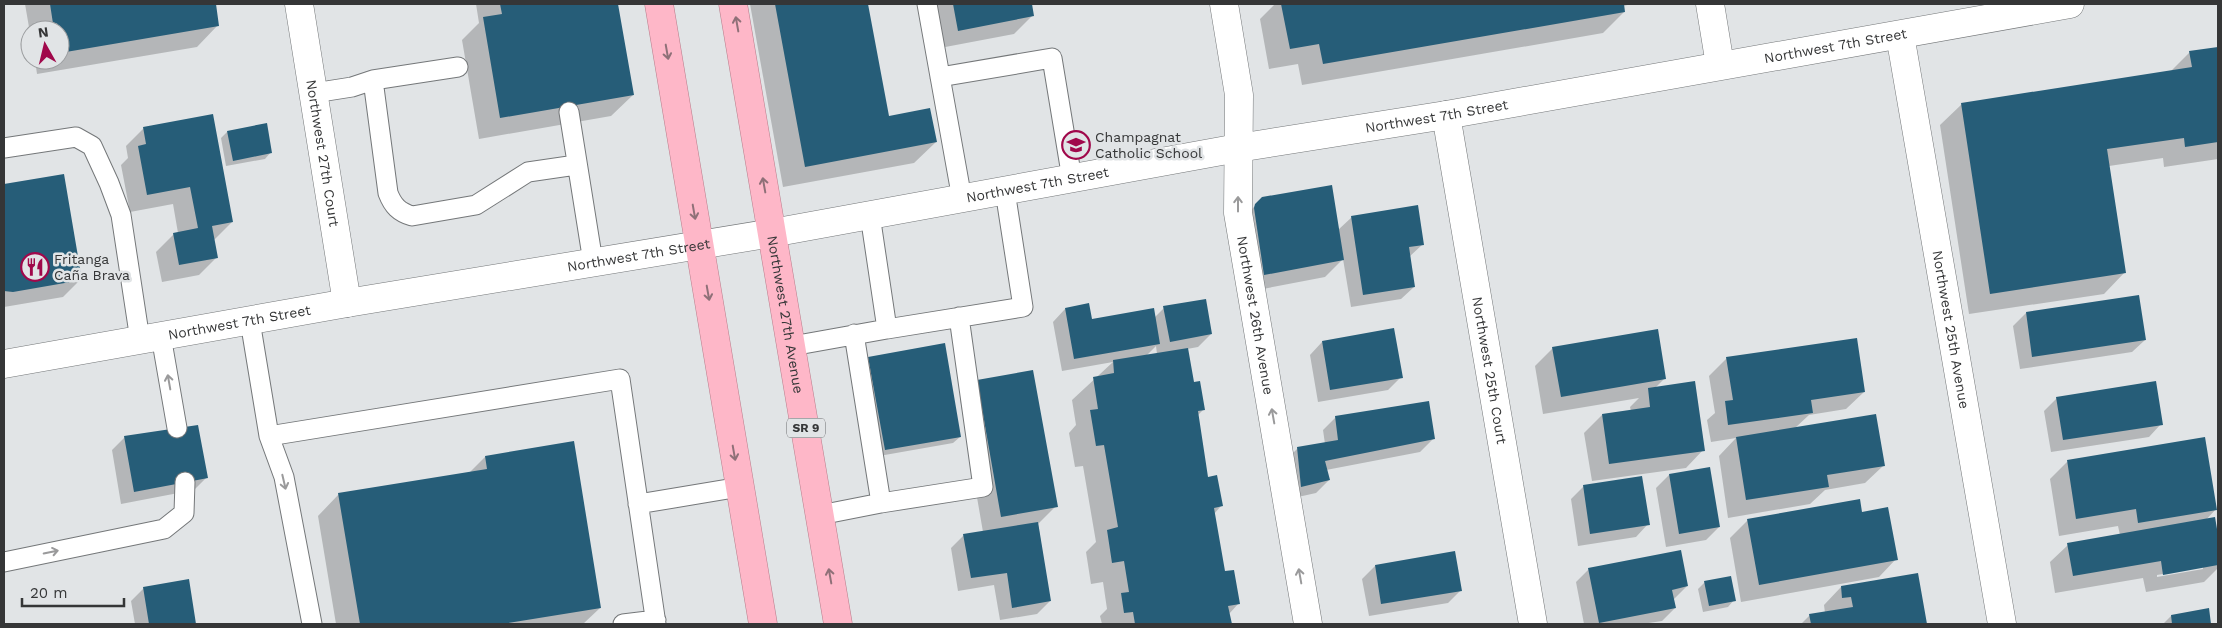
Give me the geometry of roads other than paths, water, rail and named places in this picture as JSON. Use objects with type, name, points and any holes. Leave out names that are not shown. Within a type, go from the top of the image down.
[{"type":"highway","points":[[659,4],[763,624]]},
{"type":"highway","name":"Northwest 27th Avenue","points":[[733,4],[838,624]]},
{"type":"main road","name":"Northwest 27th Court","points":[[299,4],[348,303]]},
{"type":"main road","name":"Northwest 26th Avenue","points":[[1224,4],[1239,96],[1238,214],[1308,624]]},
{"type":"main road","points":[[1710,4],[1720,65]]},
{"type":"main road","name":"Northwest 7th Street","points":[[4,364],[348,303],[772,233],[1238,148],[1446,115],[2070,4]]},
{"type":"main road","name":"Northwest 25th Avenue","points":[[1900,35],[2002,624]]},
{"type":"main road","name":"Northwest 25th Court","points":[[1446,115],[1533,624]]},
{"type":"lane","points":[[927,4],[962,199]]},
{"type":"lane","points":[[940,77],[1052,58],[1072,179]]},
{"type":"lane","points":[[314,93],[352,87],[373,80],[458,67]]},
{"type":"lane","points":[[373,80],[388,193],[394,206],[403,214],[412,216],[476,205],[528,172],[576,165]]},
{"type":"lane","points":[[569,112],[593,262]]},
{"type":"lane","points":[[4,148],[76,137],[92,146],[109,183],[120,215],[150,338],[177,428]]},
{"type":"lane","points":[[792,346],[854,334],[1023,307],[1005,191]]},
{"type":"lane","points":[[870,215],[887,329]]},
{"type":"lane","points":[[820,516],[881,503],[983,487],[959,317]]},
{"type":"lane","points":[[250,321],[269,436],[284,477],[312,624]]},
{"type":"lane","points":[[854,334],[881,503]]},
{"type":"lane","points":[[269,436],[620,379],[656,622],[623,624]]},
{"type":"lane","points":[[4,562],[164,529],[184,513],[184,482]]},
{"type":"lane","points":[[638,504],[740,487]]},
{"type":"place","name":"Champagnat Catholic School","points":[[1076,145]]},
{"type":"place","name":"Fritanga Caña Brava","points":[[35,267]]}]
